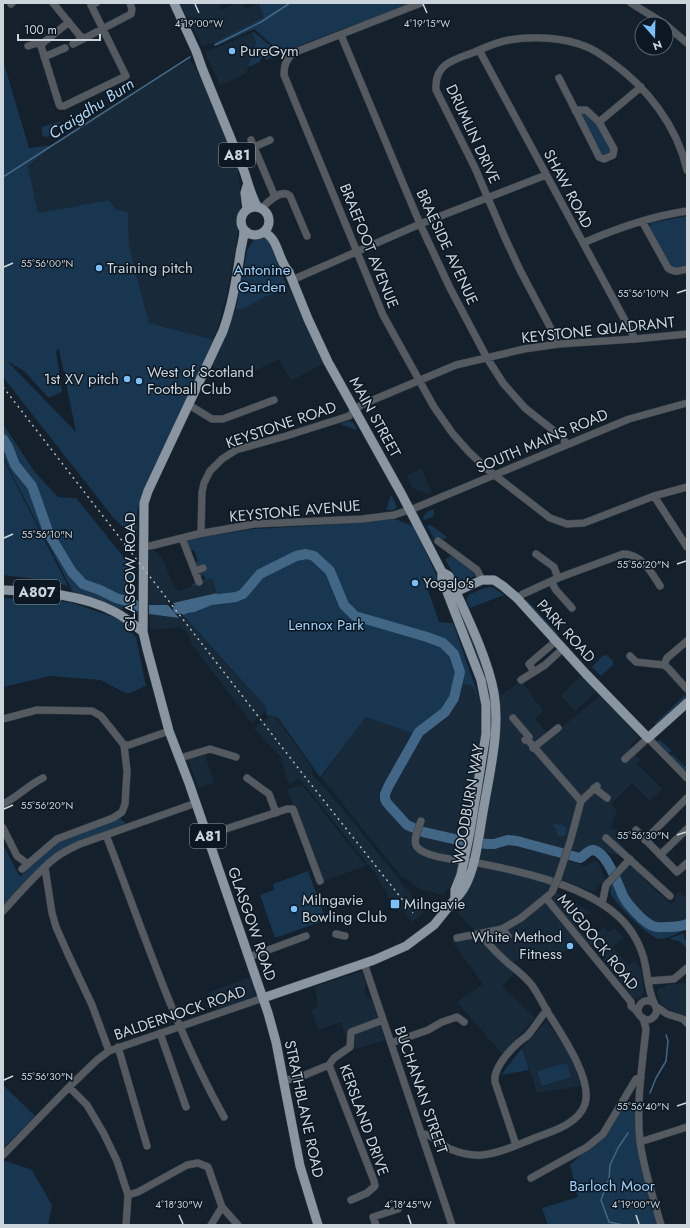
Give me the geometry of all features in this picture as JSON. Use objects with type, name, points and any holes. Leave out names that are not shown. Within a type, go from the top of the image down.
[{"type":"main road","name":"A81","points":[[174,3],[196,51],[244,171],[247,186],[260,207],[267,213],[269,222]]},
{"type":"main road","name":"A81","points":[[244,230],[241,224],[241,218],[247,209],[245,193],[247,186]]},
{"type":"main road","points":[[247,209],[260,207]]},
{"type":"main road","points":[[244,242],[253,235],[264,232],[268,228],[269,222]]},
{"type":"main road","name":"MAIN STREET","points":[[269,222],[289,265],[291,276],[308,319],[328,362],[410,510],[442,572],[449,576],[452,593],[481,680],[490,734]]},
{"type":"main road","points":[[244,230],[253,235]]},
{"type":"main road","name":"GLASGOW ROAD","points":[[244,230],[244,242],[240,252],[237,281],[229,316],[148,491],[144,503],[143,632],[169,732],[196,803],[263,998]]},
{"type":"main road","name":"MAIN STREET","points":[[264,232],[272,238],[284,267],[291,276]]},
{"type":"main road","points":[[452,593],[482,580]]},
{"type":"main road","name":"PARK ROAD","points":[[482,580],[494,580],[517,598],[648,738]]},
{"type":"main road","name":"A807","points":[[3,590],[61,594],[71,597],[117,612],[143,632]]},
{"type":"main road","points":[[648,738],[687,703]]},
{"type":"main road","name":"WOODBURN WAY","points":[[263,998],[374,960],[406,946],[434,925],[462,892],[474,862],[472,849],[490,734]]},
{"type":"main road","name":"WOODBURN WAY","points":[[455,899],[455,890],[460,879],[464,861],[472,849]]},
{"type":"main road","name":"STRATHBLANE ROAD","points":[[263,998],[273,1030],[300,1166],[318,1225]]},
{"type":"street","points":[[53,3],[80,36],[85,38]]},
{"type":"street","points":[[41,46],[60,106],[64,106],[126,76],[91,6],[96,3]]},
{"type":"street","points":[[73,44],[131,14],[132,9],[130,3]]},
{"type":"street","name":"BRAEFOOT AVENUE","points":[[421,3],[293,53],[287,58],[284,65],[284,75],[383,314],[434,407],[453,434],[469,452],[495,475],[550,518],[567,524],[584,523],[654,496],[687,487]]},
{"type":"street","points":[[632,3],[652,16]]},
{"type":"street","points":[[41,46],[69,22]]},
{"type":"street","points":[[674,32],[687,43]]},
{"type":"street","name":"BRAESIDE AVENUE","points":[[341,35],[420,224],[450,288],[486,358],[503,383],[525,408],[563,438],[566,445]]},
{"type":"street","name":"DRUMLIN DRIVE","points":[[559,344],[520,270],[475,168],[436,90],[439,71],[445,64],[479,50],[502,42],[518,39],[543,38],[569,41],[586,46],[623,71],[641,87],[657,106],[674,133],[687,170]]},
{"type":"street","points":[[28,46],[37,44],[41,46]]},
{"type":"street","points":[[44,57],[52,55],[65,48]]},
{"type":"street","name":"SHAW ROAD","points":[[479,50],[635,339]]},
{"type":"street","points":[[559,78],[575,110],[599,157],[604,159],[613,155],[614,149],[599,122],[586,110],[575,110]]},
{"type":"street","points":[[599,122],[641,87]]},
{"type":"street","points":[[251,140],[275,197]]},
{"type":"street","points":[[254,147],[270,140]]},
{"type":"street","points":[[291,276],[358,251],[488,197],[546,176]]},
{"type":"street","points":[[260,207],[271,199],[287,193],[290,196],[307,236]]},
{"type":"street","points":[[583,243],[642,221],[687,211]]},
{"type":"street","points":[[642,221],[668,268],[677,272],[687,269]]},
{"type":"street","name":"KEYSTONE QUADRANT","points":[[355,410],[361,404],[456,364],[535,347],[687,334]]},
{"type":"street","points":[[189,405],[212,419],[223,419],[274,400]]},
{"type":"street","name":"SOUTH MAINS ROAD","points":[[410,510],[629,419],[687,403]]},
{"type":"street","name":"KEYSTONE ROAD","points":[[201,533],[202,492],[204,483],[210,471],[222,459],[236,450],[349,416],[355,410]]},
{"type":"street","points":[[654,496],[687,547]]},
{"type":"street","name":"KEYSTONE AVENUE","points":[[150,546],[201,533],[254,524],[369,518],[394,515],[410,510]]},
{"type":"street","points":[[182,538],[199,582]]},
{"type":"street","points":[[438,541],[477,570],[482,580]]},
{"type":"street","points":[[536,554],[554,567],[558,578]]},
{"type":"street","points":[[517,598],[558,578],[610,558],[626,554],[646,564],[660,586]]},
{"type":"street","points":[[195,571],[203,568]]},
{"type":"street","points":[[551,581],[556,590],[572,608]]},
{"type":"street","points":[[534,672],[529,664],[556,641]]},
{"type":"street","points":[[664,665],[667,658],[687,641]]},
{"type":"street","points":[[521,680],[534,672],[558,653]]},
{"type":"street","points":[[630,656],[634,665],[664,665],[687,689]]},
{"type":"street","points":[[3,719],[37,710],[92,711],[101,716],[124,745],[126,778],[125,804],[122,812],[113,818],[57,838],[25,866],[16,856],[3,828]]},
{"type":"street","points":[[512,718],[529,737],[526,740],[581,801]]},
{"type":"street","points":[[534,748],[558,728]]},
{"type":"street","points":[[124,745],[129,745],[169,732]]},
{"type":"street","points":[[625,759],[648,738],[687,778]]},
{"type":"street","points":[[180,758],[210,749],[236,757]]},
{"type":"street","points":[[3,804],[18,796],[32,784],[43,778]]},
{"type":"street","points":[[247,778],[269,794],[276,813]]},
{"type":"street","points":[[457,938],[502,929],[521,918],[546,898],[552,892],[558,878],[581,801],[596,787],[607,798]]},
{"type":"street","points":[[645,840],[687,798]]},
{"type":"street","points":[[3,911],[55,858],[66,851],[80,844],[196,803]]},
{"type":"street","points":[[207,835],[287,809],[293,809],[320,881]]},
{"type":"street","points":[[421,821],[416,840],[418,848],[427,853],[450,860],[474,862],[529,874],[571,889],[602,904],[619,918],[633,935],[644,960],[650,993],[656,1005],[654,1017],[646,1029]]},
{"type":"street","points":[[660,855],[687,829]]},
{"type":"street","points":[[636,830],[677,872],[687,863]]},
{"type":"street","points":[[106,835],[179,1026],[206,1085],[224,1117]]},
{"type":"street","points":[[606,838],[670,896]]},
{"type":"street","points":[[602,904],[606,885],[630,859]]},
{"type":"street","points":[[45,868],[52,913],[56,927],[92,1005],[109,1051]]},
{"type":"street","name":"MUGDOCK ROAD","points":[[546,898],[631,1002],[631,1006],[641,1005]]},
{"type":"street","points":[[502,929],[508,936]]},
{"type":"street","points":[[336,934],[345,936]]},
{"type":"street","points":[[421,1134],[427,1133],[443,1145],[460,1153],[476,1155],[491,1153],[567,1125],[578,1115],[585,1104],[587,1097],[585,1083],[570,1048],[531,984],[479,934]]},
{"type":"street","points":[[249,957],[306,936]]},
{"type":"street","name":"BUCHANAN STREET","points":[[364,963],[452,1225]]},
{"type":"street","points":[[648,981],[671,980],[687,968]]},
{"type":"street","points":[[650,993],[641,1005],[639,1014],[643,1018],[646,1029],[639,1113],[640,1142],[649,1184],[661,1225]]},
{"type":"street","name":"BALDERNOCK ROAD","points":[[3,1155],[69,1087],[97,1060],[109,1051],[263,998]]},
{"type":"street","points":[[641,1005],[648,1000],[667,1014],[683,1019],[687,1023]]},
{"type":"street","points":[[516,1145],[495,1082],[495,1073],[507,1056],[533,1029],[547,1010]]},
{"type":"street","points":[[643,1018],[646,1020],[667,1014]]},
{"type":"street","points":[[391,1043],[457,1018],[464,1022]]},
{"type":"street","name":"KERSLAND DRIVE","points":[[351,1200],[372,1190],[375,1186],[329,1065],[334,1058],[350,1047],[351,1032],[383,1020]]},
{"type":"street","points":[[160,1033],[186,1107]]},
{"type":"street","points":[[118,1047],[147,1146]]},
{"type":"street","points":[[283,1080],[300,1077],[329,1065]]},
{"type":"street","points":[[531,1178],[587,1147],[603,1134],[636,1079],[641,1077]]},
{"type":"street","points":[[69,1087],[87,1105],[104,1134],[116,1161],[128,1195],[126,1225]]},
{"type":"street","points":[[640,1142],[687,1127]]},
{"type":"street","points":[[128,1195],[138,1192],[187,1165],[198,1163],[208,1167],[222,1207],[238,1225]]},
{"type":"street","points":[[211,1225],[222,1207]]},
{"type":"street","points":[[376,1225],[373,1217],[398,1209]]},
{"type":"shaded area","points":[[180,3],[221,3],[220,10],[237,3],[242,3],[245,9],[259,3],[265,17],[214,43],[202,46]]},
{"type":"shaded area","points":[[252,33],[256,42],[246,74],[220,85],[205,52]]},
{"type":"shaded area","points":[[190,59],[207,90],[238,171],[240,188],[237,239],[227,294],[214,340],[149,323],[129,246],[128,212],[116,210],[109,200],[38,213],[28,166],[53,145]]},
{"type":"shaded area","points":[[298,285],[332,359],[291,381],[279,359],[240,378],[211,366],[236,309],[243,309],[263,298]]},
{"type":"shaded area","points":[[421,468],[432,493],[428,494],[412,488],[407,476]]},
{"type":"shaded area","points":[[154,550],[163,559],[174,587],[179,591],[204,582],[212,577],[217,593],[173,603],[170,600],[166,602],[168,605],[149,605],[149,551]]},
{"type":"shaded area","points":[[217,593],[216,602],[183,615],[173,603]]},
{"type":"shaded area","points":[[149,605],[168,605],[179,618],[149,614]]},
{"type":"shaded area","points":[[149,614],[179,618],[183,615],[265,706],[267,710],[266,712],[252,723],[192,645],[188,634],[181,627],[150,630]]},
{"type":"shaded area","points":[[580,676],[596,692],[575,711],[561,696]]},
{"type":"shaded area","points":[[522,681],[533,698],[544,710],[535,719],[550,737],[602,694],[638,737],[629,747],[641,760],[637,764],[662,789],[650,801],[632,783],[611,804],[617,810],[611,828],[617,830],[616,835],[626,850],[621,856],[586,847],[581,853],[571,850],[569,861],[585,866],[595,861],[598,862],[606,880],[597,887],[595,892],[561,880],[556,892],[592,913],[580,915],[571,919],[588,939],[604,927],[608,932],[615,928],[624,938],[613,947],[628,965],[635,960],[641,968],[644,992],[638,999],[634,999],[592,945],[577,944],[551,961],[530,950],[510,965],[458,914],[465,869],[443,895],[420,889],[400,875],[321,777],[366,716],[414,734],[452,708],[461,684],[471,685],[476,693],[498,689],[501,695]]},
{"type":"shaded area","points":[[271,715],[278,720],[313,769],[312,774],[342,808],[425,912],[412,922],[402,910],[399,912],[387,896],[389,895],[377,876],[299,778],[289,785],[280,755],[278,755],[254,728]]},
{"type":"shaded area","points":[[205,755],[214,783],[198,788],[188,758]]},
{"type":"shaded area","points":[[302,785],[366,866],[323,881],[287,789]]},
{"type":"shaded area","points":[[633,865],[643,874],[644,880],[671,904],[675,901],[675,896],[679,891],[687,899],[687,919],[676,924],[656,924],[647,921],[635,909],[621,888],[618,876],[629,866]]},
{"type":"shaded area","points":[[478,937],[515,972],[502,986],[535,1018],[502,1054],[457,1002],[483,984],[452,941],[457,942]]},
{"type":"shaded area","points":[[360,972],[363,973],[366,985],[364,990],[366,996],[372,1000],[385,1040],[357,1049],[347,1043],[341,1022],[318,1030],[311,1010],[316,1008],[318,1002],[314,987]]},
{"type":"shaded area","points":[[250,977],[256,996],[216,1010],[209,992]]},
{"type":"shaded area","points":[[687,983],[687,1018],[661,1004],[657,992],[659,988],[664,988],[666,985]]},
{"type":"shaded area","points":[[547,1021],[564,1046],[574,1065],[581,1086],[537,1093],[522,1048]]},
{"type":"green space","points":[[259,3],[414,3],[286,56],[288,53],[354,26],[353,25],[293,48],[284,55],[254,29],[216,46],[214,43],[264,17]]},
{"type":"green space","points":[[254,32],[280,54],[266,60],[264,56],[261,58],[260,62],[248,67],[256,42],[252,33]]},
{"type":"green space","name":"West of Scotland Football Club","points":[[3,60],[29,148],[53,145],[28,166],[38,213],[109,200],[116,210],[128,212],[129,246],[149,323],[214,340],[142,496],[137,511],[137,535],[132,537],[112,516],[3,377]],"holes":[[[59,349],[76,432],[7,361],[24,371],[49,398],[62,392],[56,351]]]},
{"type":"green space","points":[[584,112],[596,124],[612,149],[612,151],[603,157],[581,114]]},
{"type":"green space","points":[[61,121],[51,135],[46,137],[42,135],[42,127]]},
{"type":"green space","points":[[687,216],[687,267],[676,270],[670,267],[649,229],[651,223]]},
{"type":"green space","name":"Antonine Garden","points":[[258,238],[265,238],[268,240],[288,289],[263,298],[243,309],[236,309],[247,250],[253,241]]},
{"type":"green space","points":[[349,421],[353,422],[357,430],[340,424]]},
{"type":"green space","points":[[3,424],[34,471],[58,497],[76,498],[135,571],[126,595],[138,601],[138,614],[74,594],[3,457]]},
{"type":"green space","points":[[3,459],[68,586],[45,580],[3,575]]},
{"type":"green space","points":[[392,495],[397,507],[394,510],[386,510],[390,497]]},
{"type":"green space","points":[[434,509],[434,516],[424,520],[423,518],[426,513]]},
{"type":"green space","name":"Lennox Park","points":[[395,519],[413,526],[440,582],[428,590],[439,622],[453,623],[477,692],[478,717],[476,693],[471,685],[461,684],[452,708],[414,734],[366,717],[320,777],[279,719],[273,715],[268,716],[265,706],[183,615],[216,602],[217,593],[212,578],[193,587],[192,584],[202,582],[206,579],[204,575],[200,577],[200,573],[194,563],[198,561],[194,550],[191,551],[188,542],[196,538],[254,529]]},
{"type":"green space","points":[[431,525],[447,537],[445,539],[441,538],[437,543],[427,526]]},
{"type":"green space","points":[[451,556],[474,571],[475,576],[460,582],[457,580],[445,559]]},
{"type":"green space","points":[[489,587],[494,588],[504,595],[470,608],[467,597],[477,591]]},
{"type":"green space","points":[[3,598],[70,602],[119,619],[136,637],[146,686],[127,694],[101,680],[50,676],[3,687]]},
{"type":"green space","points":[[527,600],[558,634],[555,636],[525,601]]},
{"type":"green space","points":[[459,607],[485,671],[481,672],[457,608]]},
{"type":"green space","points":[[607,655],[613,661],[613,665],[601,676],[592,667],[602,656]]},
{"type":"green space","points":[[685,695],[687,699],[656,726],[655,723]]},
{"type":"green space","points":[[660,740],[672,751],[667,754],[656,742]]},
{"type":"green space","points":[[672,754],[687,768],[684,771],[670,756]]},
{"type":"green space","points":[[120,818],[126,824],[78,842],[27,882],[3,905],[3,845],[20,877],[37,858],[65,837]]},
{"type":"green space","points":[[556,823],[558,825],[562,824],[565,828],[565,835],[557,836],[557,830],[553,825]]},
{"type":"green space","name":"Milngavie Bowling Club","points":[[308,871],[326,920],[275,938],[260,895],[274,890],[273,884]]},
{"type":"green space","points":[[614,881],[630,910],[642,922],[659,930],[685,930],[670,937],[661,939],[650,934],[627,914],[611,895],[610,884]]},
{"type":"green space","points":[[684,934],[684,938],[687,941],[687,948],[679,941],[670,939]]},
{"type":"green space","points":[[522,1048],[529,1070],[501,1075]]},
{"type":"green space","points":[[567,1063],[571,1077],[542,1086],[537,1071]]},
{"type":"green space","points":[[3,1085],[35,1116],[3,1148]]},
{"type":"green space","name":"Barloch Moor","points":[[621,1104],[637,1113],[658,1225],[548,1225],[542,1208],[578,1197],[570,1165],[604,1134]]},
{"type":"green space","points":[[3,1160],[32,1170],[52,1205],[48,1225],[3,1225]]},
{"type":"waterway","name":"Craigdhu Burn","points":[[215,45],[261,22],[290,3]]},
{"type":"waterway","name":"Craigdhu Burn","points":[[3,177],[190,57]]},
{"type":"waterway","points":[[3,439],[15,465],[32,486],[49,534],[72,572],[83,584],[116,598],[130,602],[136,606]]},
{"type":"waterway","points":[[178,609],[194,607],[211,600],[236,597],[243,594],[260,574],[296,556],[306,554],[314,556],[330,571],[344,605],[355,616],[443,643],[454,654],[460,672],[454,698],[445,712],[419,732],[385,794],[387,803],[407,825],[423,832],[454,839],[487,844],[494,844],[508,840],[517,841],[580,858],[589,851],[593,850],[603,856],[615,877],[625,900],[645,921],[658,927],[677,927],[687,924]]},
{"type":"waterway","points":[[650,1093],[656,1078],[666,1061],[668,1041],[666,1035]]},
{"type":"waterway","points":[[623,1225],[609,1222],[601,1200],[609,1179],[610,1165],[618,1148],[628,1133]]},
{"type":"railway","points":[[3,387],[302,773],[413,913]]},
{"type":"place","name":"PureGym","points":[[232,51]]},
{"type":"place","name":"Training pitch","points":[[99,268]]},
{"type":"place","name":"1st XV pitch","points":[[127,379]]},
{"type":"place","name":"West of Scotland Football Club","points":[[139,381]]},
{"type":"place","name":"YogaJo's","points":[[415,583]]},
{"type":"place","name":"Milngavie","points":[[395,904]]},
{"type":"place","name":"Milngavie Bowling Club","points":[[294,909]]},
{"type":"place","name":"White Method Fitness","points":[[570,946]]}]
